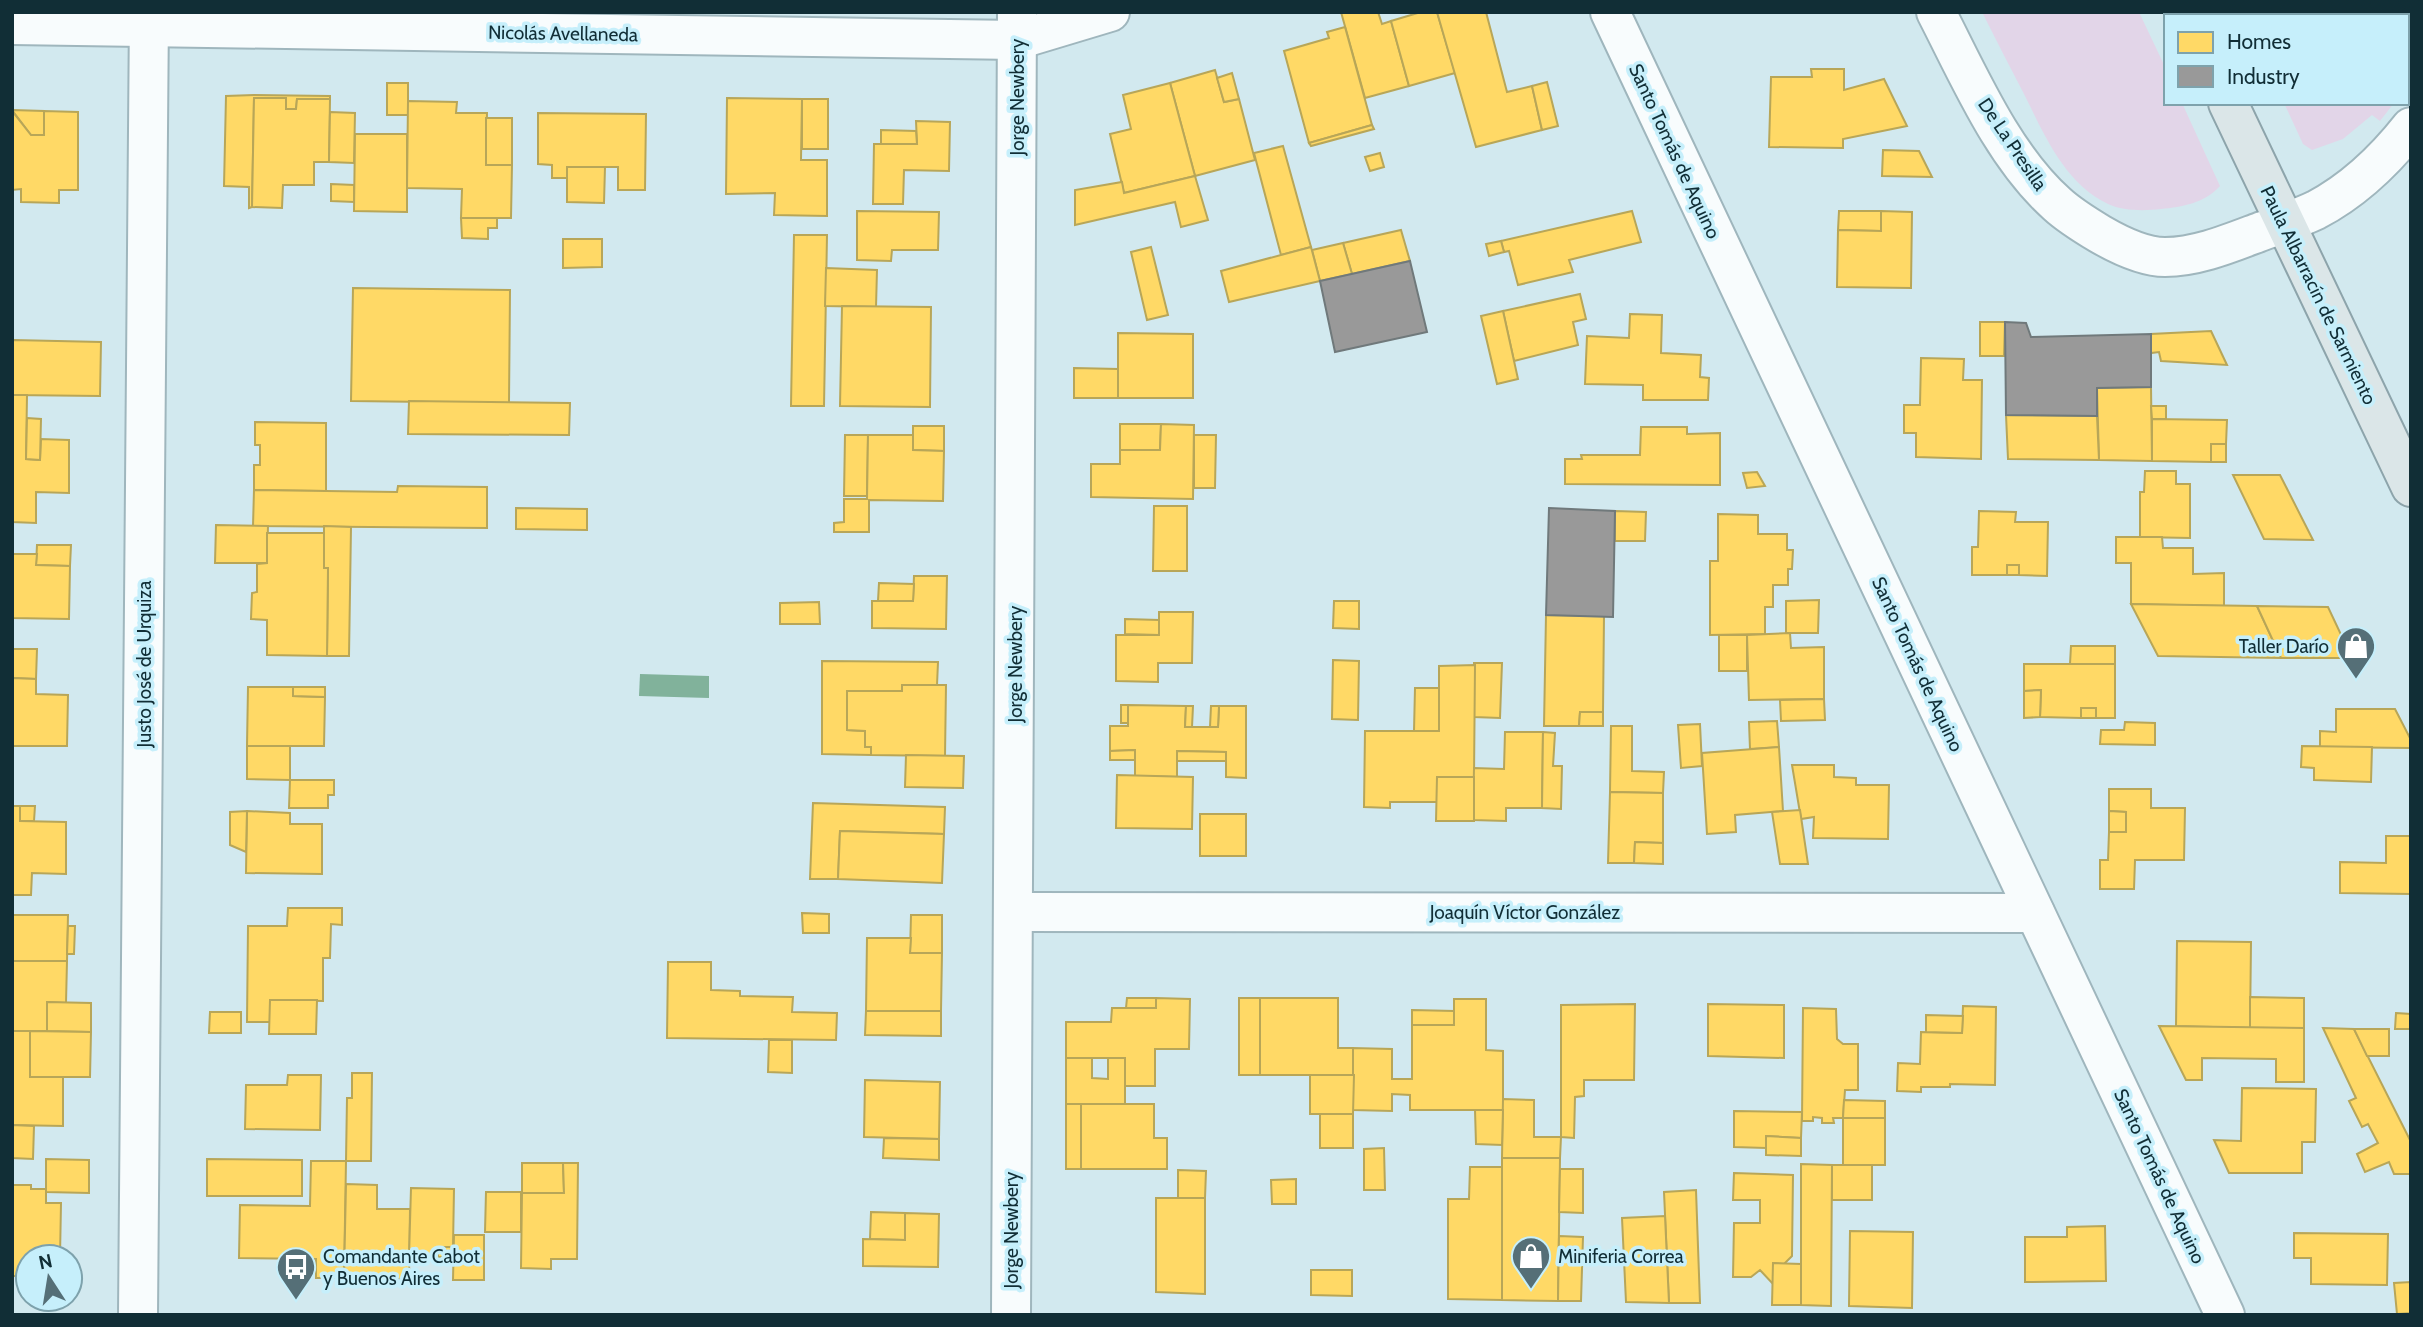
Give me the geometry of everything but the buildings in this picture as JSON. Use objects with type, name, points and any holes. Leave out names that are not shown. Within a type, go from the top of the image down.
[{"type":"main road","name":"Paula Albarracín de Sarmiento","points":[[2229,105],[2411,487]]},
{"type":"street","name":"Nicolás Avellaneda","points":[[12,25],[149,20],[1017,26],[1110,12]]},
{"type":"street","name":"Santo Tomás de Aquino","points":[[1610,12],[2225,1315]]},
{"type":"street","name":"De La Presilla","points":[[1936,12],[2003,136],[2030,175],[2057,204],[2098,233],[2116,244],[2140,252],[2164,257],[2213,249],[2315,211],[2345,192],[2390,154],[2411,127]]},
{"type":"street","name":"Justo José de Urquiza","points":[[138,1315],[149,20]]},
{"type":"street","name":"Jorge Newbery","points":[[1011,1315],[1017,26]]},
{"type":"street","name":"Joaquín Víctor González","points":[[1014,912],[2035,913]]},
{"type":"shaded area","points":[[1982,12],[2139,12],[2164,65],[2164,105],[2183,105],[2220,186],[2193,203],[2177,207],[2134,210],[2108,204],[2079,184],[2067,171],[2039,125]]},
{"type":"shaded area","points":[[2241,12],[2398,14],[2242,14]]},
{"type":"shaded area","points":[[2285,105],[2392,105],[2380,121],[2372,115],[2343,139],[2312,150],[2303,144]]},
{"type":"shaded area","points":[[640,674],[709,676],[709,698],[639,696]]},
{"type":"place","name":"Taller Darío","points":[[2356,680]]},
{"type":"place","name":"Miniferia Correa","points":[[1531,1290]]},
{"type":"place","name":"Comandante Cabot y Buenos Aires","points":[[296,1301]]}]
